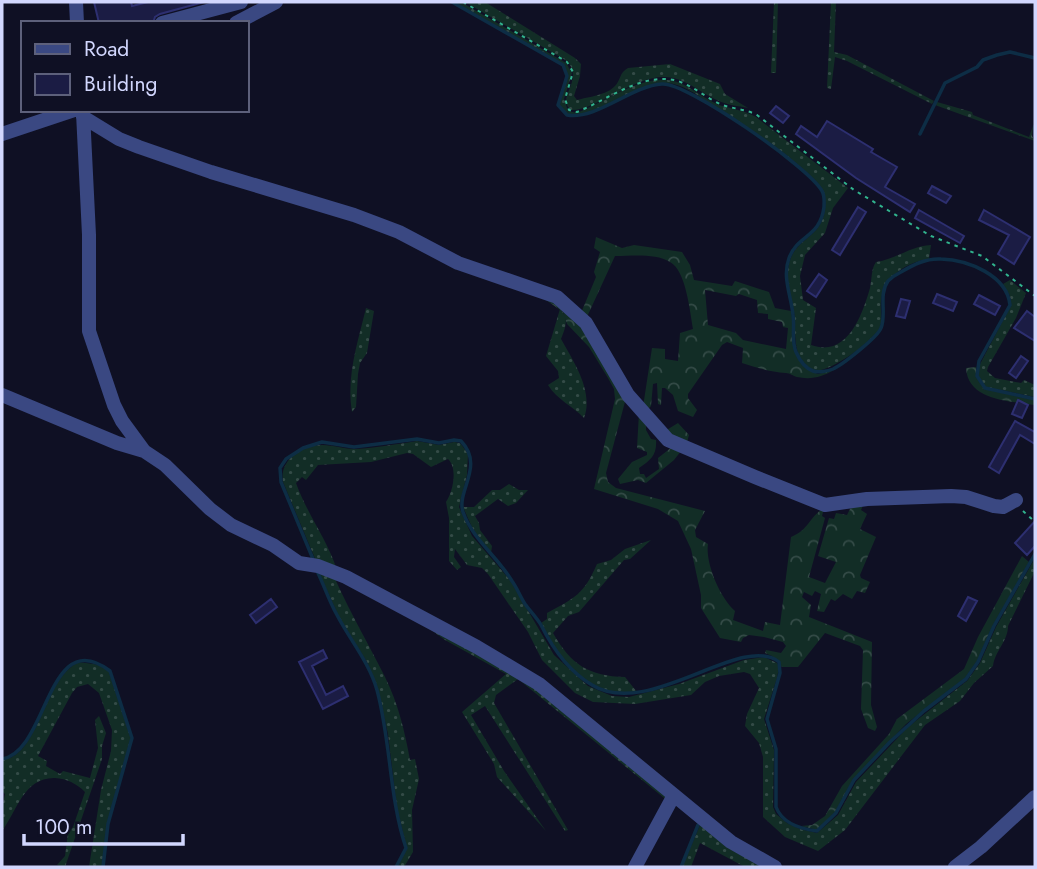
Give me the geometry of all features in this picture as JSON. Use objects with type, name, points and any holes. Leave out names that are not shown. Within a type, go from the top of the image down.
[{"type":"street","points":[[76,2],[77,21]]},
{"type":"street","points":[[170,21],[241,2]]},
{"type":"street","points":[[240,21],[276,2]]},
{"type":"street","points":[[77,112],[89,235],[89,331],[114,405],[144,451]]},
{"type":"street","points":[[2,134],[77,112],[119,139],[148,151],[363,218],[400,232],[458,263],[557,297],[586,323],[628,395],[668,440],[825,505],[867,499],[951,496],[994,506],[1014,502]]},
{"type":"street","points":[[2,395],[117,443],[144,451],[165,465],[210,509],[231,525],[273,545],[299,563],[318,566],[346,577],[477,646],[539,684],[731,842],[775,867]]},
{"type":"street","points":[[635,867],[674,795]]},
{"type":"street","points":[[955,867],[1035,797]]},
{"type":"path","points":[[463,2],[567,62],[573,72],[565,99],[569,110],[577,112],[632,86],[656,79],[666,78],[682,83],[718,103],[757,115],[854,190],[931,236],[982,256],[1035,296]]},
{"type":"path","points":[[1014,502],[1035,522]]},
{"type":"green space","points":[[454,2],[461,2],[566,63],[572,73],[564,99],[568,111],[577,113],[641,84],[667,80],[680,83],[714,103],[756,117],[848,188],[833,208],[825,233],[805,255],[800,276],[803,300],[816,308],[811,345],[834,346],[851,332],[867,299],[876,262],[931,245],[929,259],[904,267],[891,278],[883,292],[880,327],[871,339],[835,364],[821,370],[811,370],[804,365],[797,349],[788,273],[794,252],[819,226],[825,209],[824,193],[807,172],[755,133],[678,85],[654,84],[591,112],[567,114],[559,105],[568,76],[563,64]]},
{"type":"green space","points":[[465,2],[485,2],[575,58],[581,64],[574,96],[577,100],[612,89],[628,68],[670,64],[720,84],[725,94],[748,108],[721,102],[684,82],[663,77],[639,82],[591,105],[571,110],[566,100],[573,75],[567,61]]},
{"type":"green space","points":[[774,2],[778,2],[776,73],[771,73]]},
{"type":"green space","points":[[831,2],[836,2],[834,52],[847,55],[934,101],[932,104],[835,57],[831,89],[827,88]]},
{"type":"green space","points":[[937,102],[972,112],[973,115],[1029,137],[1033,126],[1032,136],[1035,141],[935,105]]},
{"type":"green space","points":[[596,237],[622,248],[634,245],[682,252],[690,265],[694,280],[732,286],[735,281],[769,292],[775,308],[791,311],[795,348],[801,363],[818,374],[834,370],[807,378],[759,368],[742,363],[743,348],[727,342],[722,345],[688,394],[697,410],[693,417],[678,411],[673,395],[665,388],[662,388],[661,405],[658,404],[657,383],[653,384],[651,406],[646,411],[643,407],[652,348],[665,349],[665,359],[678,361],[680,333],[693,329],[684,282],[675,266],[664,259],[615,256],[586,319],[581,313],[596,277],[594,272],[600,252],[594,248]],"holes":[[[705,290],[736,296],[739,294],[757,300],[758,313],[768,314],[768,319],[782,322],[783,327],[788,328],[786,349],[743,340],[736,333],[708,325]]]},
{"type":"green space","points":[[1010,280],[1026,293],[1016,318],[987,371],[995,378],[1021,383],[1024,380],[1035,385],[1035,397],[985,387],[978,376],[978,368],[1011,305],[1010,296],[1003,284]]},
{"type":"green space","points":[[536,293],[575,315],[626,398],[606,473],[608,482],[616,488],[705,511],[695,530],[696,537],[708,544],[711,570],[724,598],[735,611],[733,620],[763,631],[765,622],[780,625],[791,537],[802,531],[824,508],[822,516],[825,518],[809,577],[825,583],[836,562],[818,556],[829,518],[834,519],[836,513],[847,515],[853,503],[864,503],[861,510],[867,514],[860,529],[876,537],[860,575],[870,582],[865,593],[857,591],[852,599],[843,594],[835,601],[831,599],[824,612],[817,611],[821,594],[815,591],[812,596],[804,592],[802,597],[811,605],[809,617],[872,642],[871,705],[877,727],[875,731],[868,728],[861,709],[863,650],[860,646],[825,633],[798,667],[782,667],[772,656],[765,653],[766,650],[781,653],[786,646],[783,642],[749,635],[741,642],[720,638],[701,608],[701,595],[691,549],[678,521],[658,509],[594,489],[615,399],[614,389],[589,347],[567,324],[563,312]]},
{"type":"green space","points":[[366,308],[374,311],[367,353],[360,363],[356,407],[352,412],[352,372]]},
{"type":"green space","points":[[560,309],[566,320],[561,339],[585,388],[584,418],[548,385],[559,378],[558,371],[546,356]]},
{"type":"green space","points":[[976,367],[976,376],[984,389],[1035,400],[1035,405],[1003,400],[982,393],[974,387],[966,368]]},
{"type":"green space","points":[[639,413],[646,422],[646,430],[651,439],[656,440],[654,453],[650,460],[639,468],[640,474],[644,474],[646,478],[659,469],[658,458],[672,447],[681,451],[646,483],[638,480],[620,484],[618,479],[632,462],[647,455],[647,452],[637,448]]},
{"type":"green space","points":[[678,423],[689,435],[686,446],[665,431]]},
{"type":"green space","points":[[417,441],[439,445],[454,442],[460,443],[464,448],[468,454],[467,475],[459,507],[472,536],[510,580],[554,655],[588,686],[612,696],[629,697],[679,684],[744,660],[764,657],[777,663],[777,678],[764,719],[774,750],[773,807],[776,814],[787,823],[817,833],[838,815],[856,782],[908,727],[967,681],[980,663],[996,627],[1035,558],[1035,571],[1008,626],[993,666],[974,683],[960,701],[925,725],[845,830],[818,851],[785,837],[763,817],[763,757],[759,743],[745,726],[747,714],[759,688],[750,674],[744,672],[719,676],[705,682],[691,695],[635,704],[593,702],[575,693],[542,660],[528,632],[488,574],[482,568],[467,565],[455,549],[454,557],[461,567],[457,570],[449,561],[449,518],[446,502],[454,474],[448,459],[431,467],[413,454],[407,453],[371,462],[318,465],[306,480],[302,477],[296,483],[337,570],[316,561],[283,482],[288,461],[300,451],[314,446],[356,449]]},
{"type":"green space","points":[[509,484],[519,490],[528,490],[516,503],[508,506],[498,499],[475,516],[480,530],[492,546],[491,553],[475,534],[463,507],[474,507],[492,490],[500,490]]},
{"type":"green space","points":[[651,540],[630,559],[624,560],[579,612],[568,616],[553,633],[567,653],[582,667],[601,674],[625,677],[637,692],[606,690],[579,675],[567,663],[556,650],[541,623],[547,619],[547,613],[572,599],[583,589],[597,564],[611,560],[625,549]]},
{"type":"green space","points":[[1022,556],[1029,562],[993,625],[977,661],[965,678],[906,724],[853,780],[835,812],[817,830],[801,826],[812,825],[825,816],[842,786],[889,734],[897,719],[964,669],[978,637]]},
{"type":"green space","points":[[317,568],[340,577],[336,581],[390,687],[410,760],[415,759],[419,779],[412,810],[413,852],[404,867],[398,867],[407,848],[397,809],[388,734],[378,690],[367,662],[339,617]]},
{"type":"green space","points":[[413,617],[510,668],[670,795],[669,802],[518,679],[496,695],[494,703],[568,830],[565,831],[485,706],[471,715],[504,771],[546,831],[497,777],[494,764],[462,712],[506,674],[445,640]]},
{"type":"green space","points":[[78,662],[101,665],[109,672],[131,738],[107,824],[102,867],[89,867],[101,790],[111,751],[112,730],[99,693],[88,684],[77,687],[72,693],[38,756],[47,761],[46,766],[60,774],[63,771],[90,778],[98,748],[95,720],[99,716],[106,733],[102,759],[65,867],[57,865],[65,856],[68,833],[73,827],[85,792],[75,784],[55,778],[36,783],[22,797],[2,831],[5,794],[2,791],[2,760],[15,756],[25,746],[55,686],[65,672]]},
{"type":"green space","points":[[673,803],[768,867],[745,867],[700,843],[691,867],[682,867],[700,825]]},
{"type":"building","points":[[94,2],[131,2],[132,6],[148,2],[204,2],[160,14],[154,21],[99,21]]},
{"type":"building","points":[[776,106],[789,116],[783,123],[770,113]]},
{"type":"building","points":[[827,121],[897,167],[885,187],[915,204],[910,212],[856,178],[796,134],[801,126],[817,137]]},
{"type":"building","points":[[932,186],[951,196],[946,203],[928,193]]},
{"type":"building","points":[[858,207],[866,212],[840,255],[832,250]]},
{"type":"building","points":[[919,210],[964,236],[960,243],[915,218]]},
{"type":"building","points":[[984,210],[1030,237],[1014,264],[998,254],[1009,235],[979,220]]},
{"type":"building","points":[[819,274],[827,280],[816,297],[807,291]]},
{"type":"building","points":[[937,294],[957,302],[953,311],[933,303]]},
{"type":"building","points":[[979,295],[1000,306],[995,315],[974,304]]},
{"type":"building","points":[[901,299],[910,301],[905,318],[896,316]]},
{"type":"building","points":[[1027,311],[1035,317],[1035,341],[1014,328]]},
{"type":"building","points":[[1021,356],[1028,361],[1016,378],[1009,373]]},
{"type":"building","points":[[1018,400],[1028,405],[1022,418],[1012,414]]},
{"type":"building","points":[[1015,421],[1035,432],[1035,444],[1020,435],[999,473],[989,467]]},
{"type":"building","points":[[1035,521],[1035,546],[1027,555],[1015,543]]},
{"type":"building","points":[[968,597],[977,601],[966,621],[958,616]]},
{"type":"building","points":[[271,599],[277,607],[256,623],[250,615]]},
{"type":"building","points":[[323,650],[327,658],[312,666],[326,695],[343,686],[348,696],[323,709],[299,662]]},
{"type":"waterway","points":[[452,2],[563,65],[567,76],[558,105],[567,115],[590,113],[650,86],[662,84],[676,87],[747,128],[813,180],[824,195],[822,217],[814,230],[793,250],[786,272],[795,347],[797,355],[810,370],[820,372],[833,369],[874,338],[883,323],[884,292],[888,281],[925,261],[952,260],[974,266],[994,278],[1002,285],[1010,305],[979,361],[977,376],[985,388],[1035,399]]},
{"type":"waterway","points":[[920,134],[945,83],[977,67],[983,60],[997,55],[1010,52],[1035,58]]},
{"type":"waterway","points":[[1035,126],[1035,136]]},
{"type":"waterway","points":[[313,559],[281,482],[280,468],[286,459],[303,448],[322,442],[354,447],[417,439],[439,443],[461,441],[468,450],[470,460],[462,504],[467,522],[506,572],[556,651],[583,679],[615,693],[640,692],[742,658],[762,656],[779,662],[780,673],[767,719],[776,749],[776,807],[779,813],[793,824],[817,831],[836,813],[854,780],[890,742],[924,711],[966,679],[978,662],[994,626],[1035,554]]},
{"type":"waterway","points":[[317,571],[334,610],[364,661],[377,690],[396,809],[406,848],[396,867]]},
{"type":"waterway","points":[[2,759],[17,752],[29,736],[60,676],[73,664],[89,661],[110,671],[132,738],[108,824],[103,867]]},
{"type":"waterway","points":[[681,867],[698,825]]}]
